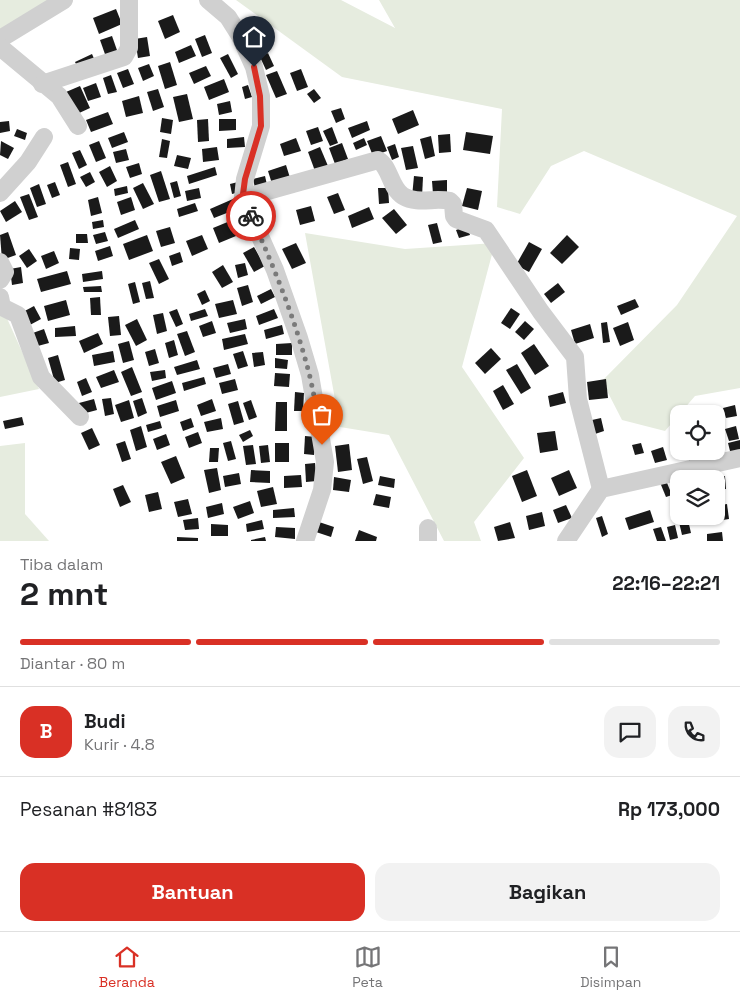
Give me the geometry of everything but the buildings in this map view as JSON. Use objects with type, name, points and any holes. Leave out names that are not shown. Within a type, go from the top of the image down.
[{"type":"street","points":[[0,39],[64,0]]},
{"type":"street","points":[[42,84],[124,57],[129,48],[129,0]]},
{"type":"street","points":[[208,0],[228,17],[240,36],[254,67],[260,96],[261,126],[245,179],[243,198],[275,270],[299,338],[311,385],[325,462],[322,490],[305,541]]},
{"type":"street","points":[[0,47],[42,84],[59,96],[78,126]]},
{"type":"street","points":[[0,193],[28,162],[44,137]]},
{"type":"street","points":[[243,198],[378,160],[382,162],[392,184],[402,195],[418,201],[450,201],[453,204],[456,220],[486,230],[541,312],[575,357],[578,399],[601,489]]},
{"type":"street","points":[[0,262],[5,272],[0,280]]},
{"type":"street","points":[[0,298],[2,307],[8,312],[18,315],[41,377],[80,417]]},
{"type":"street","points":[[566,541],[601,489],[740,458]]},
{"type":"shaded area","points":[[0,0],[66,0],[0,39]]},
{"type":"shaded area","points":[[236,0],[341,0],[395,28],[379,0],[740,0],[740,388],[695,396],[687,405],[670,405],[670,425],[665,431],[622,420],[602,381],[677,305],[737,216],[584,151],[551,166],[520,214],[497,207],[502,109],[342,77]]},
{"type":"shaded area","points":[[305,233],[405,249],[495,243],[462,367],[524,458],[474,522],[481,541],[444,541],[389,435],[340,427]]},
{"type":"shaded area","points":[[0,303],[39,389],[0,397]]},
{"type":"shaded area","points":[[25,443],[25,514],[49,541],[0,541],[0,446]]},
{"type":"way so far","points":[[251,216],[275,270],[299,338],[310,375],[322,445]]},
{"type":"route","points":[[251,216],[243,194],[245,179],[261,126],[260,96],[254,67]]}]
